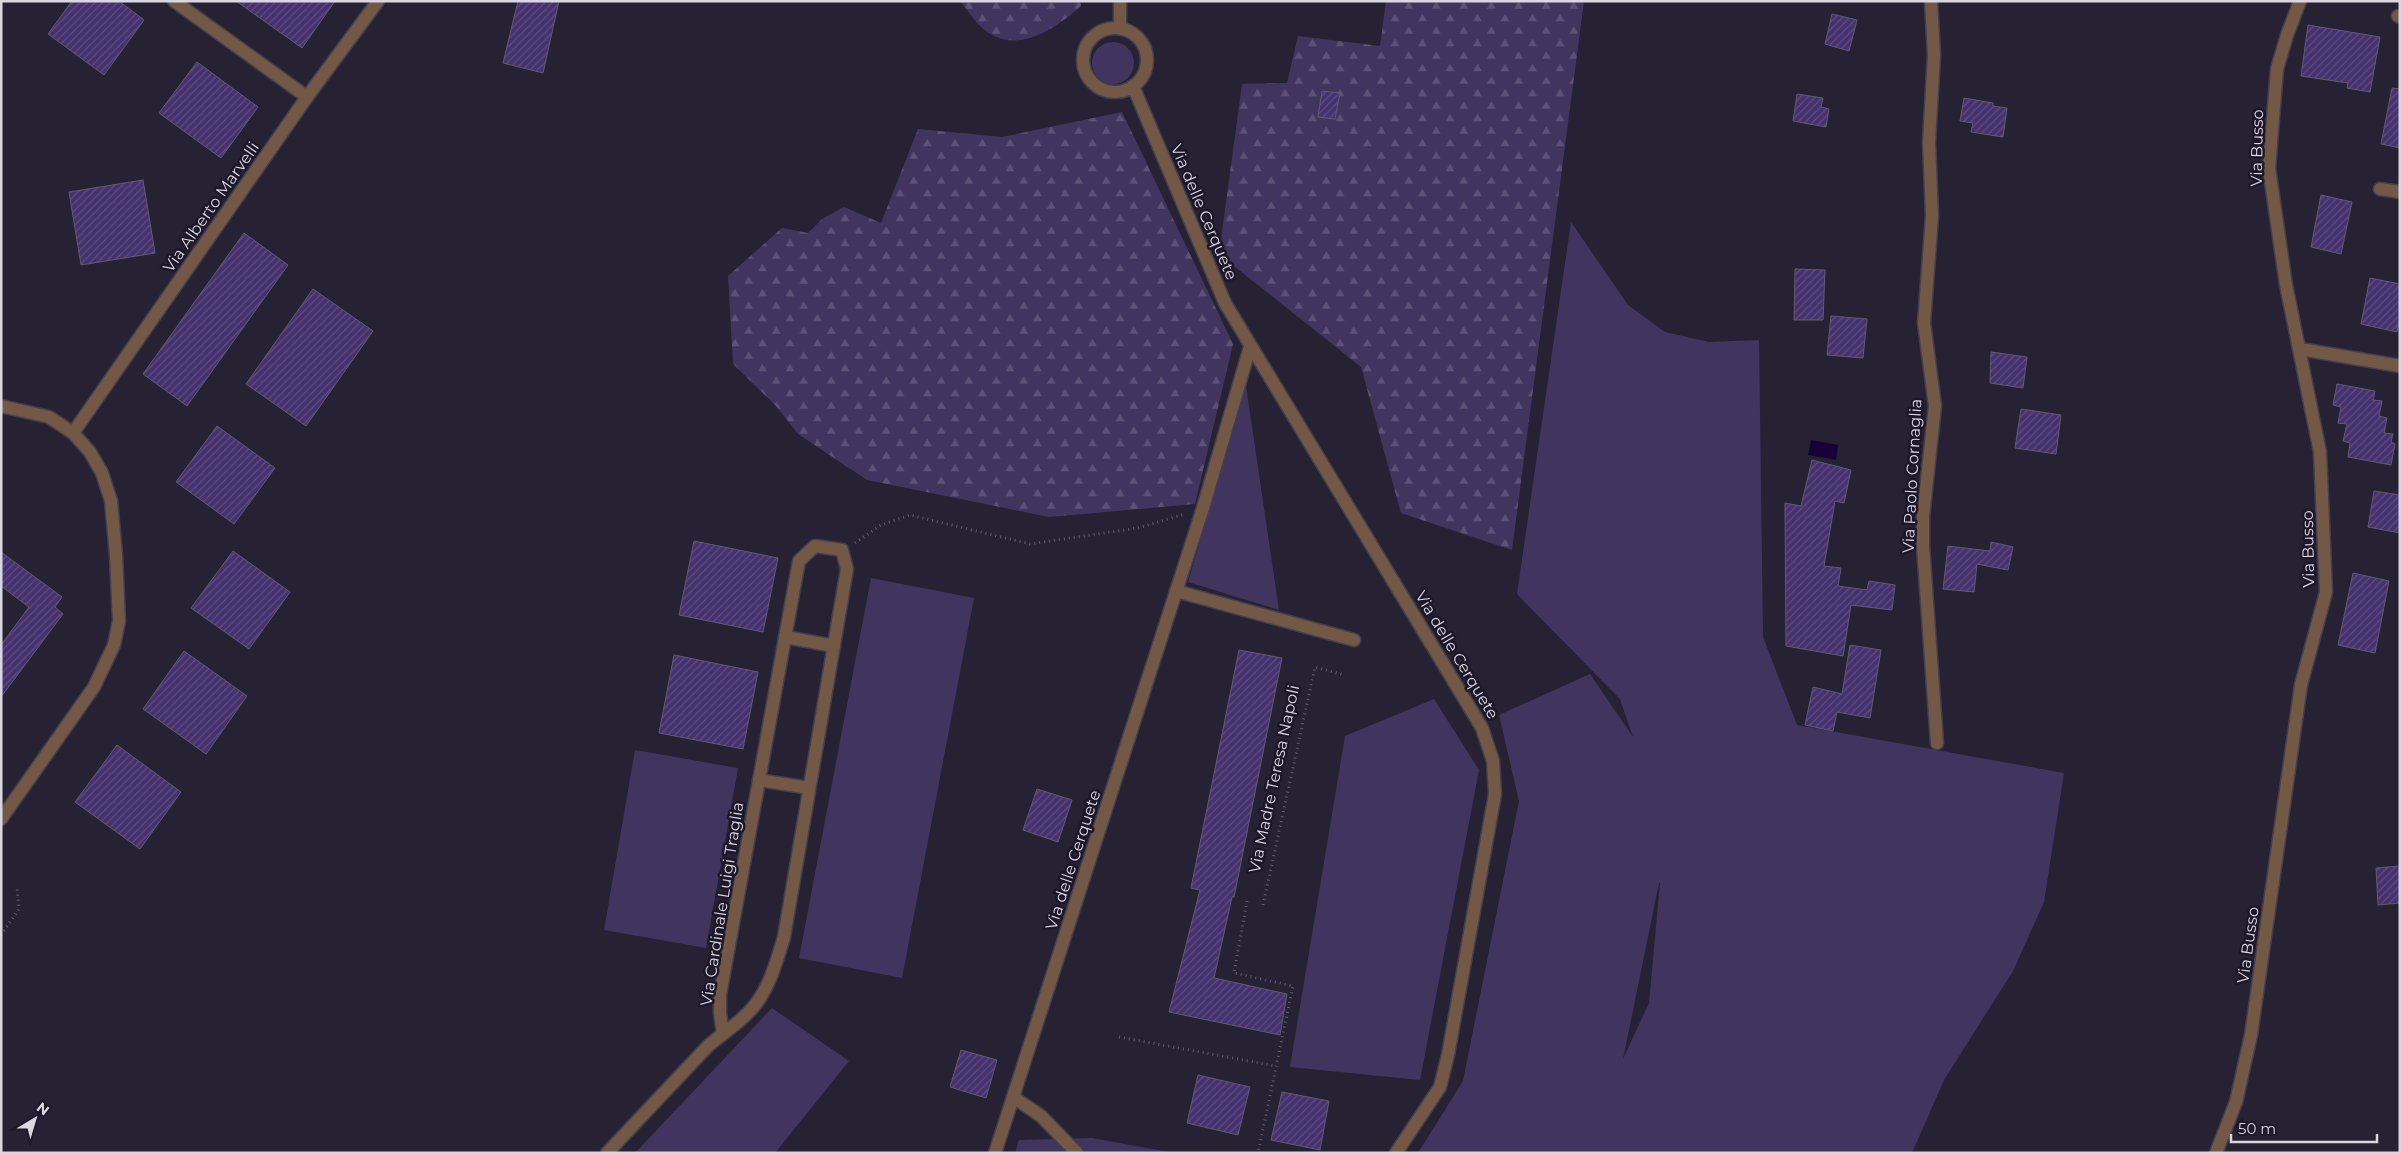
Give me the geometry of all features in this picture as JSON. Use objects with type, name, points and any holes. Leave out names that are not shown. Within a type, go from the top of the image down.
[{"type":"street","points":[[174,1],[307,97]]},
{"type":"street","name":"Via Alberto Marvelli","points":[[72,432],[307,97],[378,1]]},
{"type":"street","points":[[1120,1],[1120,27]]},
{"type":"street","name":"Via Paolo Cornaglia","points":[[1931,1],[1934,55],[1929,142],[1932,216],[1924,323],[1935,406],[1923,517],[1923,546],[1937,743]]},
{"type":"street","name":"Via Busso","points":[[2216,1153],[2237,1096],[2251,1035],[2301,685],[2320,622],[2326,592],[2320,452],[2281,252],[2269,168],[2278,69],[2287,35],[2300,1]]},
{"type":"street","points":[[1120,27],[1137,36],[1146,53],[1147,65],[1142,77],[1133,86],[1121,91],[1109,92],[1097,87],[1088,78],[1083,66],[1082,54],[1087,42],[1096,33],[1108,28],[1120,27]]},
{"type":"street","name":"Via delle Cerquete","points":[[1133,86],[1225,303],[1482,728],[1493,760],[1496,794],[1461,993],[1442,1079],[1434,1096],[1396,1153]]},
{"type":"street","points":[[2380,189],[2400,192]]},
{"type":"street","name":"Via delle Cerquete","points":[[995,1153],[1203,508],[1250,347]]},
{"type":"street","points":[[2300,349],[2400,366]]},
{"type":"street","points":[[1,406],[49,417],[72,432],[90,452],[102,472],[110,501],[119,621],[114,645],[106,666],[80,709],[1,819]]},
{"type":"street","name":"Via Cardinale Luigi Traglia","points":[[723,1034],[720,996],[799,561],[815,546],[842,550]]},
{"type":"street","points":[[607,1153],[708,1046],[755,1005],[773,972],[784,937],[847,569],[842,550]]},
{"type":"street","points":[[1176,591],[1354,640]]},
{"type":"street","points":[[785,637],[834,646]]},
{"type":"street","points":[[759,780],[809,788]]},
{"type":"street","points":[[1013,1097],[1041,1116],[1077,1153]]},
{"type":"path","points":[[842,550],[881,525],[910,515],[1030,544],[1138,528],[1203,508]]},
{"type":"path","name":"Via Madre Teresa Napoli","points":[[1263,904],[1315,667],[1344,675]]},
{"type":"path","points":[[1,935],[18,909],[17,888]]},
{"type":"path","points":[[1247,901],[1234,973],[1293,986],[1258,1153]]},
{"type":"path","points":[[1119,1037],[1276,1066]]},
{"type":"green space","points":[[960,1],[1081,1],[1081,6],[1057,25],[1044,32],[1030,38],[1017,40],[1003,39],[990,34],[977,23]]},
{"type":"green space","points":[[1386,1],[1584,1],[1512,550],[1401,513],[1361,367],[1219,254],[1242,84],[1287,83],[1298,36],[1380,46]]},
{"type":"green space","points":[[1113,42],[1128,48],[1134,63],[1128,78],[1113,84],[1098,78],[1092,63],[1098,48]]},
{"type":"green space","points":[[1122,112],[1233,344],[1195,504],[1049,517],[867,480],[798,434],[776,406],[733,364],[728,276],[782,228],[808,233],[822,219],[844,207],[881,223],[918,129],[1002,137]]},
{"type":"green space","points":[[1571,222],[1628,305],[1665,332],[1709,342],[1759,340],[1763,637],[1797,725],[2064,773],[2044,902],[2013,971],[1944,1080],[1912,1153],[1418,1153],[1463,1081],[1519,801],[1499,715],[1590,674],[1633,737],[1620,699],[1517,594]],"holes":[[[1660,883],[1649,1003],[1623,1059]]]},
{"type":"green space","points":[[1246,386],[1279,610],[1188,582]]},
{"type":"green space","points":[[871,578],[974,598],[902,978],[799,958]]},
{"type":"green space","points":[[1434,699],[1479,770],[1420,1080],[1290,1067],[1345,736]]},
{"type":"green space","points":[[635,750],[738,768],[706,948],[604,930]]},
{"type":"green space","points":[[772,1008],[849,1061],[775,1153],[635,1153]]},
{"type":"green space","points":[[1092,1138],[1175,1153],[1015,1153],[1019,1140]]},
{"type":"shaded area","points":[[1811,440],[1838,445],[1836,460],[1808,455]]},
{"type":"building","points":[[72,1],[119,1],[144,20],[104,75],[48,34]]},
{"type":"building","points":[[236,1],[335,1],[302,48]]},
{"type":"building","points":[[518,1],[559,1],[543,73],[503,63]]},
{"type":"building","points":[[1832,14],[1857,20],[1849,51],[1825,44]]},
{"type":"building","points":[[2308,25],[2380,37],[2370,92],[2347,88],[2348,83],[2301,76]]},
{"type":"building","points":[[197,62],[258,107],[221,158],[159,113]]},
{"type":"building","points":[[2392,88],[2400,89],[2400,148],[2381,144]]},
{"type":"building","points":[[1322,91],[1340,93],[1335,119],[1318,117]]},
{"type":"building","points":[[1797,94],[1823,98],[1821,107],[1829,109],[1826,127],[1793,121]]},
{"type":"building","points":[[1964,98],[1993,103],[1993,106],[2007,108],[2003,137],[1971,132],[1973,123],[1960,121]]},
{"type":"building","points":[[143,180],[155,253],[81,265],[69,192]]},
{"type":"building","points":[[2321,195],[2352,202],[2341,254],[2311,247]]},
{"type":"building","points":[[244,233],[288,265],[187,406],[143,374]]},
{"type":"building","points":[[1795,269],[1825,270],[1823,320],[1794,320]]},
{"type":"building","points":[[2370,278],[2400,284],[2400,317],[2397,332],[2361,324]]},
{"type":"building","points":[[313,289],[373,331],[306,426],[246,384]]},
{"type":"building","points":[[1831,316],[1867,319],[1863,358],[1827,355]]},
{"type":"building","points":[[1991,352],[2027,357],[2023,388],[1990,383]]},
{"type":"building","points":[[2337,384],[2375,391],[2373,400],[2382,401],[2379,416],[2387,418],[2384,433],[2393,434],[2391,442],[2395,444],[2391,465],[2348,457],[2350,443],[2343,441],[2347,424],[2338,423],[2341,407],[2333,405]]},
{"type":"building","points":[[2021,409],[2061,415],[2056,454],[2015,448]]},
{"type":"building","points":[[217,426],[275,468],[234,524],[176,482]]},
{"type":"building","points":[[1812,460],[1851,470],[1844,503],[1835,501],[1824,566],[1841,568],[1838,586],[1867,590],[1869,581],[1895,585],[1892,610],[1851,605],[1843,656],[1786,646],[1785,503],[1801,506]]},
{"type":"building","points":[[2374,491],[2400,495],[2400,533],[2368,527]]},
{"type":"building","points":[[694,541],[778,558],[763,632],[679,615]]},
{"type":"building","points":[[1991,542],[2013,547],[2008,570],[1977,564],[1974,592],[1943,589],[1948,546],[1990,551]]},
{"type":"building","points":[[233,551],[290,592],[249,649],[191,608]]},
{"type":"building","points":[[1,552],[62,597],[55,607],[63,614],[1,697],[1,645],[29,607],[1,586]]},
{"type":"building","points":[[2353,573],[2389,581],[2375,653],[2338,645]]},
{"type":"building","points":[[1850,645],[1881,650],[1870,718],[1837,712],[1833,731],[1805,725],[1813,687],[1842,694]]},
{"type":"building","points":[[1239,650],[1282,658],[1234,897],[1232,897],[1214,978],[1287,994],[1280,1035],[1169,1012],[1200,890],[1191,888]]},
{"type":"building","points":[[184,651],[247,696],[206,754],[143,709]]},
{"type":"building","points":[[674,655],[758,672],[743,749],[659,733]]},
{"type":"building","points":[[117,745],[181,792],[140,849],[75,802]]},
{"type":"building","points":[[1037,789],[1072,800],[1058,842],[1023,830]]},
{"type":"building","points":[[2400,866],[2400,903],[2378,905],[2376,868]]},
{"type":"building","points":[[961,1050],[997,1060],[986,1098],[950,1087]]},
{"type":"building","points":[[1198,1075],[1250,1087],[1238,1135],[1187,1123]]},
{"type":"building","points":[[1282,1092],[1329,1101],[1320,1150],[1271,1140]]}]
